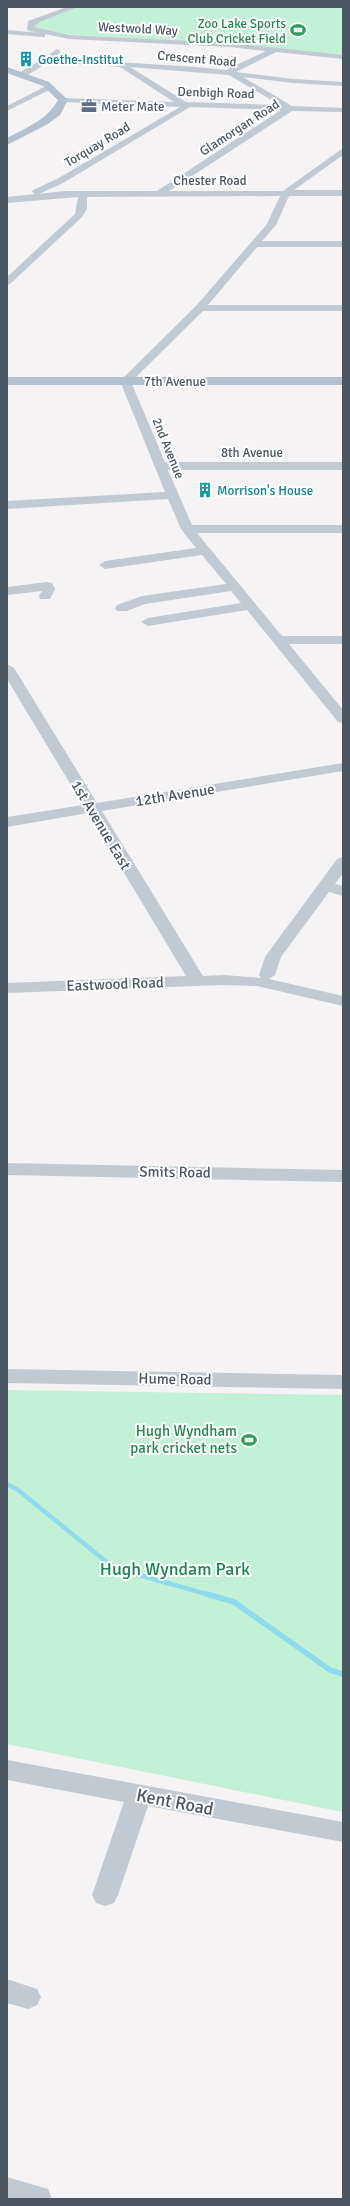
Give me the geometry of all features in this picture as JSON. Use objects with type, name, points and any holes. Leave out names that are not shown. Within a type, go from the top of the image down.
[{"type":"main road","points":[[7,70],[23,74],[52,87],[63,100],[56,113],[44,122],[8,141]]},
{"type":"main road","name":"7th Avenue","points":[[7,381],[343,381]]},
{"type":"street","points":[[19,33],[30,28],[31,23],[39,19],[74,7]]},
{"type":"street","name":"Westwold Way","points":[[30,28],[65,42],[230,45],[343,57]]},
{"type":"street","points":[[7,32],[65,42]]},
{"type":"street","points":[[23,74],[48,60],[65,42]]},
{"type":"street","points":[[229,72],[274,50]]},
{"type":"street","name":"Crescent Road","points":[[48,60],[229,72],[293,81],[343,84]]},
{"type":"street","points":[[120,64],[187,104]]},
{"type":"street","name":"Glamorgan Road","points":[[159,193],[290,108],[229,72]]},
{"type":"street","points":[[7,109],[52,87]]},
{"type":"street","name":"Denbigh Road","points":[[63,100],[343,110]]},
{"type":"street","name":"Torquay Road","points":[[12,199],[34,193],[60,181],[187,104]]},
{"type":"street","points":[[126,381],[200,308],[272,225],[285,193],[343,151]]},
{"type":"street","points":[[7,193],[34,193]]},
{"type":"street","name":"Chester Road","points":[[7,204],[62,196],[81,195],[159,193],[343,193]]},
{"type":"street","points":[[7,282],[79,215],[82,209],[81,195]]},
{"type":"street","name":"Chester Road","points":[[12,199],[81,195]]},
{"type":"street","points":[[254,244],[343,244]]},
{"type":"street","points":[[200,308],[343,308]]},
{"type":"street","name":"2nd Avenue","points":[[126,381],[187,529],[233,587],[343,718]]},
{"type":"street","name":"8th Avenue","points":[[162,466],[343,466]]},
{"type":"street","points":[[7,505],[173,495]]},
{"type":"street","points":[[187,529],[343,529]]},
{"type":"street","points":[[105,565],[204,551]]},
{"type":"street","points":[[7,591],[47,586],[49,589],[45,596]]},
{"type":"street","points":[[122,608],[142,600],[233,587]]},
{"type":"street","points":[[148,622],[249,606]]},
{"type":"street","points":[[278,640],[343,640]]},
{"type":"street","name":"1st Avenue East","points":[[7,668],[90,808],[197,980]]},
{"type":"street","name":"12th Avenue","points":[[7,822],[343,767]]},
{"type":"street","points":[[261,975],[343,862]]},
{"type":"street","points":[[326,887],[343,891]]},
{"type":"street","name":"Eastwood Road","points":[[7,988],[223,980],[261,975],[284,986],[341,1005]]},
{"type":"street","name":"Smits Road","points":[[7,1169],[343,1176]]},
{"type":"street","name":"Hume Road","points":[[7,1376],[343,1382]]},
{"type":"street","name":"Kent Road","points":[[7,1770],[343,1832]]},
{"type":"street","points":[[105,1895],[139,1795]]},
{"type":"street","points":[[7,2191],[38,2199]]},
{"type":"green space","points":[[76,7],[343,7],[343,56],[234,44],[28,32],[38,20]]},
{"type":"green space","name":"Hugh Wyndam Park","points":[[7,1390],[343,1395],[343,1812],[7,1744]]},
{"type":"waterway","points":[[7,1484],[18,1490],[114,1568],[210,1595]]},
{"type":"waterway","points":[[207,1594],[234,1602],[330,1670],[343,1674]]},
{"type":"place","name":"Zoo Lake Sports Club Cricket Field","points":[[298,30]]},
{"type":"place","name":"Goethe-Institut","points":[[26,59]]},
{"type":"place","name":"Meter Mate","points":[[89,106]]},
{"type":"place","name":"Morrison's House","points":[[205,490]]},
{"type":"place","name":"Hugh Wyndham park cricket nets","points":[[249,1440]]}]
